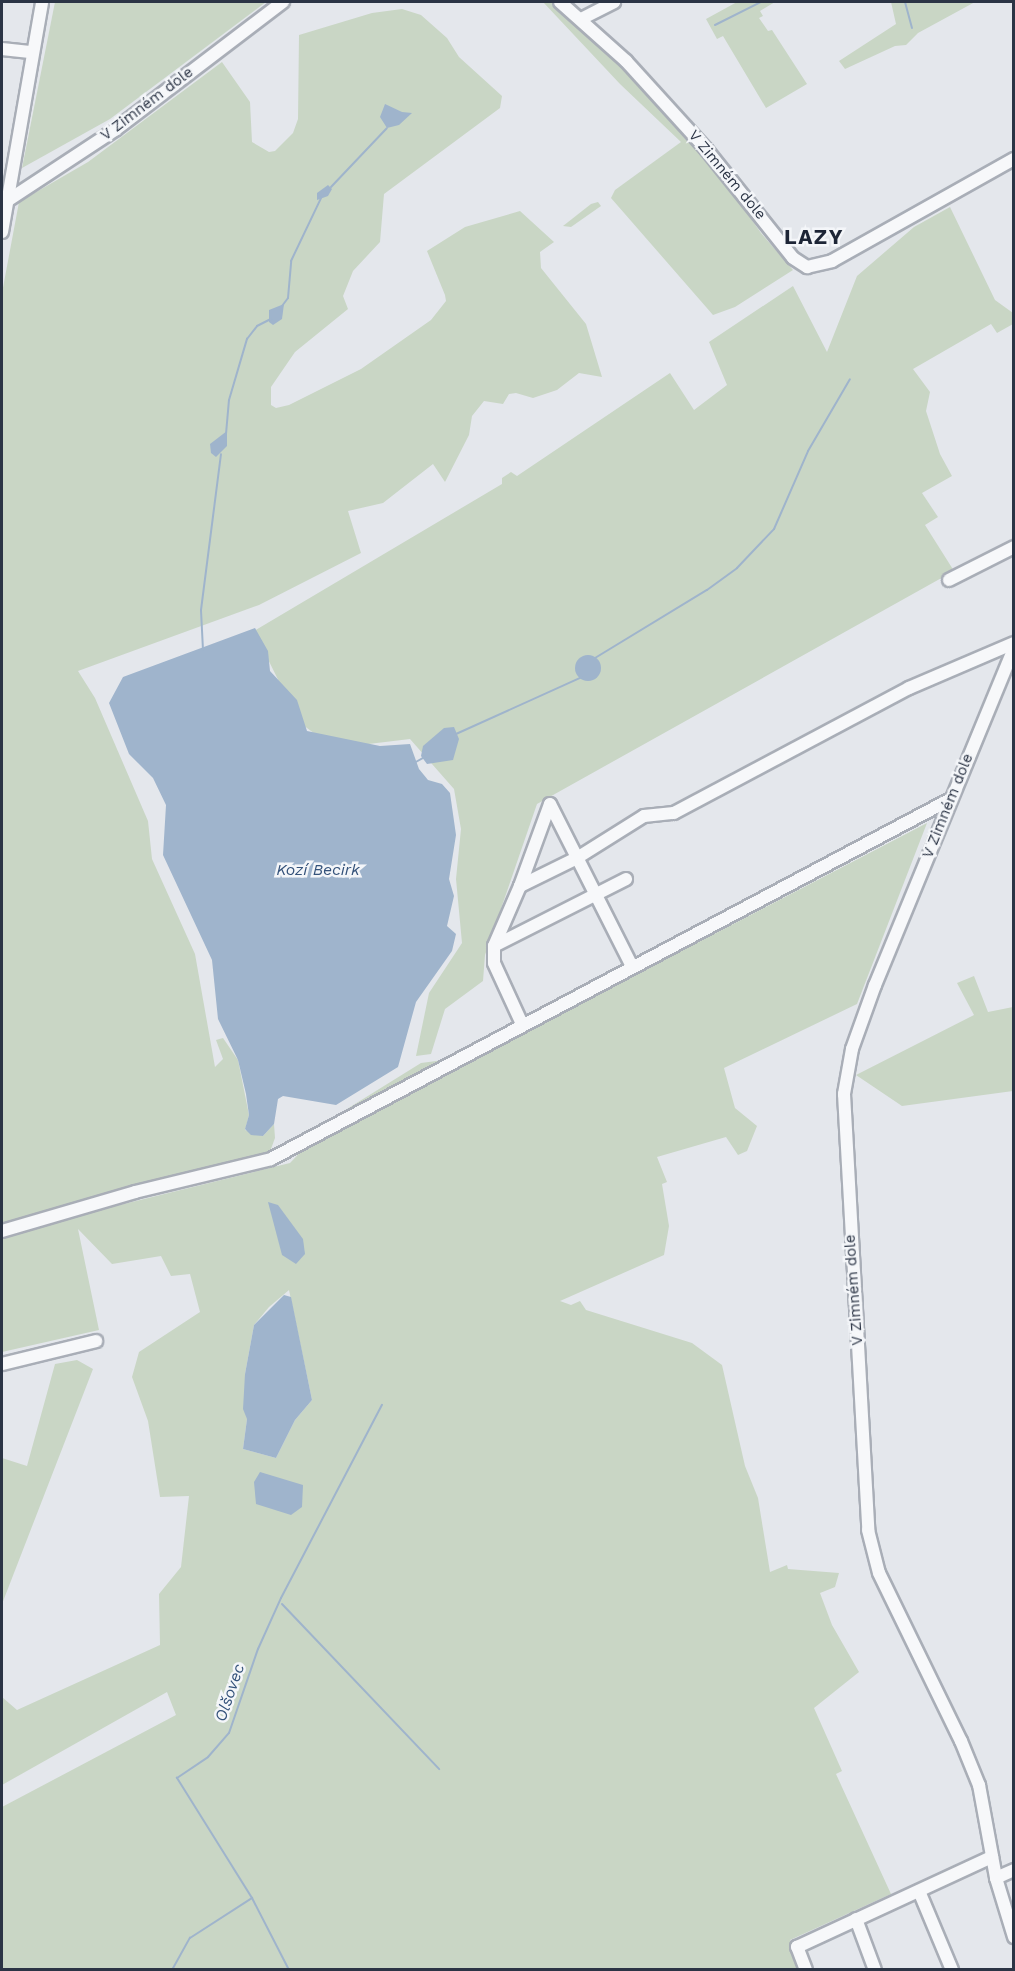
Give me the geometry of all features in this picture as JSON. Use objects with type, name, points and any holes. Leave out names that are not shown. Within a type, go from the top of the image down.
[{"type":"street","points":[[2,232],[30,52],[42,2]]},
{"type":"street","name":"V Zimném dole","points":[[7,201],[116,129],[284,2]]},
{"type":"street","name":"V Zimném dole","points":[[560,2],[583,18],[664,102],[793,258],[807,267],[832,261],[1014,159]]},
{"type":"street","points":[[583,18],[614,2]]},
{"type":"street","points":[[2,49],[30,52]]},
{"type":"street","points":[[2,152],[15,149]]},
{"type":"street","points":[[950,580],[1014,547]]},
{"type":"street","points":[[520,886],[577,858],[644,816],[674,813],[909,688],[1014,643]]},
{"type":"street","name":"V Zimném dole","points":[[1014,648],[951,799],[852,1049],[844,1094],[846,1169],[868,1530],[879,1573],[961,1741],[978,1785],[996,1878],[1014,1937]]},
{"type":"street","points":[[2,1231],[135,1191],[272,1159],[522,1024],[951,799]]},
{"type":"street","points":[[522,1024],[494,963],[494,946],[520,886],[550,804],[632,966]]},
{"type":"street","points":[[494,946],[626,879]]},
{"type":"street","points":[[2,1364],[96,1341]]},
{"type":"street","points":[[806,1970],[797,1947],[992,1857]]},
{"type":"street","points":[[996,1878],[1014,1870]]},
{"type":"street","points":[[919,1891],[952,1970]]},
{"type":"street","points":[[856,1919],[875,1970]]},
{"type":"green space","points":[[55,2],[266,2],[110,119],[22,168]]},
{"type":"green space","points":[[543,2],[555,2],[586,25],[702,150],[761,233],[793,270],[735,307],[713,315],[611,198],[615,190],[681,142],[620,84]]},
{"type":"green space","points":[[737,2],[775,2],[760,11],[763,16],[759,18],[768,31],[772,30],[807,84],[766,108],[723,36],[717,39],[706,19]]},
{"type":"green space","points":[[891,2],[975,2],[918,33],[906,45],[895,46],[845,69],[839,61],[896,24]]},
{"type":"green space","points":[[402,9],[421,15],[447,38],[459,57],[502,96],[500,108],[384,194],[380,242],[353,271],[343,296],[348,309],[295,352],[271,387],[271,405],[276,408],[289,405],[361,369],[431,320],[446,301],[427,251],[465,227],[520,211],[554,242],[540,252],[541,268],[586,324],[602,377],[579,373],[557,390],[533,398],[516,393],[509,394],[503,404],[484,401],[472,416],[469,435],[445,482],[433,464],[383,503],[348,511],[361,553],[259,605],[78,671],[95,698],[148,821],[152,859],[195,954],[215,1067],[223,1059],[216,1040],[223,1038],[238,1060],[249,1115],[245,1130],[263,1136],[274,1124],[275,1138],[268,1157],[216,1171],[142,1182],[74,1208],[75,1216],[290,1163],[334,1117],[421,1063],[482,1055],[927,823],[857,1004],[724,1068],[735,1108],[757,1126],[747,1151],[738,1155],[726,1137],[657,1157],[667,1182],[662,1184],[669,1226],[664,1255],[560,1301],[571,1305],[580,1301],[586,1310],[692,1343],[722,1365],[745,1466],[758,1498],[770,1572],[787,1565],[788,1569],[839,1573],[835,1587],[820,1593],[832,1625],[859,1672],[814,1708],[842,1771],[836,1774],[891,1894],[790,1940],[798,1969],[2,1969],[2,1807],[176,1715],[167,1692],[2,1785],[2,1697],[17,1710],[160,1645],[159,1594],[181,1567],[189,1496],[160,1497],[148,1421],[132,1377],[139,1352],[200,1312],[190,1274],[171,1276],[161,1256],[112,1264],[78,1229],[99,1330],[2,1352],[2,293],[19,202],[88,162],[222,62],[250,102],[252,142],[269,152],[275,151],[293,133],[298,119],[299,35],[372,13]],"holes":[[[289,1290],[312,1400],[295,1420],[276,1458],[243,1449],[247,1419],[245,1374],[254,1325],[269,1307]]]},
{"type":"green space","points":[[598,202],[601,206],[571,227],[563,226],[591,204]]},
{"type":"green space","points":[[950,207],[995,300],[1013,313],[1013,324],[997,333],[991,324],[913,369],[930,392],[926,411],[940,454],[952,476],[922,493],[938,517],[925,525],[954,571],[537,804],[485,955],[483,981],[445,1009],[431,1054],[416,1056],[429,993],[462,943],[456,879],[461,829],[454,789],[410,739],[352,746],[319,737],[299,722],[254,631],[502,484],[502,478],[511,472],[517,476],[670,373],[694,410],[727,385],[709,342],[793,286],[827,352],[857,276],[914,227]]},
{"type":"green space","points":[[974,976],[988,1012],[1013,1007],[1013,1091],[902,1106],[856,1075],[974,1015],[957,983]]},
{"type":"green space","points":[[77,1360],[93,1369],[2,1604],[2,1458],[27,1466],[55,1364]]},
{"type":"water","points":[[385,104],[402,112],[412,113],[399,125],[387,128],[380,117]]},
{"type":"water","points":[[328,185],[332,189],[328,196],[317,200],[317,193]]},
{"type":"water","points":[[284,304],[282,319],[273,325],[269,322],[269,310]]},
{"type":"water","points":[[227,431],[227,446],[216,457],[211,453],[210,444]]},
{"type":"water","name":"Kozí Becirk","points":[[255,628],[268,651],[270,671],[297,700],[307,731],[380,746],[410,744],[419,769],[428,780],[442,784],[450,793],[456,835],[449,879],[454,896],[447,926],[456,934],[452,951],[416,1002],[398,1067],[336,1105],[283,1096],[278,1099],[274,1124],[263,1136],[251,1135],[245,1129],[249,1115],[246,1094],[238,1060],[218,1019],[212,960],[163,855],[166,805],[153,778],[129,754],[109,703],[123,677]]},
{"type":"water","points":[[588,655],[597,659],[601,668],[597,677],[588,681],[579,677],[575,668],[579,659]]},
{"type":"water","points":[[454,727],[459,739],[453,760],[427,764],[421,756],[423,746],[444,728]]},
{"type":"water","points":[[268,1202],[278,1205],[303,1239],[305,1254],[296,1264],[282,1255]]},
{"type":"water","points":[[284,1295],[291,1297],[312,1400],[295,1420],[276,1458],[243,1449],[247,1419],[243,1409],[245,1374],[254,1325]]},
{"type":"water","points":[[260,1472],[303,1485],[302,1507],[291,1515],[256,1504],[254,1482]]},
{"type":"waterway","points":[[715,25],[761,2]]},
{"type":"waterway","points":[[905,2],[912,28]]},
{"type":"waterway","points":[[331,187],[387,128]]},
{"type":"waterway","points":[[282,306],[288,298],[291,261],[321,198]]},
{"type":"waterway","points":[[226,434],[229,400],[247,339],[257,326],[271,319]]},
{"type":"waterway","points":[[595,658],[707,590],[737,568],[774,529],[808,451],[850,379]]},
{"type":"waterway","points":[[203,650],[201,610],[221,454]]},
{"type":"waterway","points":[[456,734],[582,677]]},
{"type":"waterway","points":[[414,763],[425,757]]},
{"type":"waterway","name":"Olšovec","points":[[172,1970],[190,1938],[252,1898],[177,1778],[208,1757],[229,1733],[258,1649],[281,1598],[382,1405]]},
{"type":"waterway","points":[[282,1604],[439,1769]]},
{"type":"waterway","points":[[252,1898],[289,1970]]},
{"type":"district","name":"LAZY","points":[[814,237]]}]
